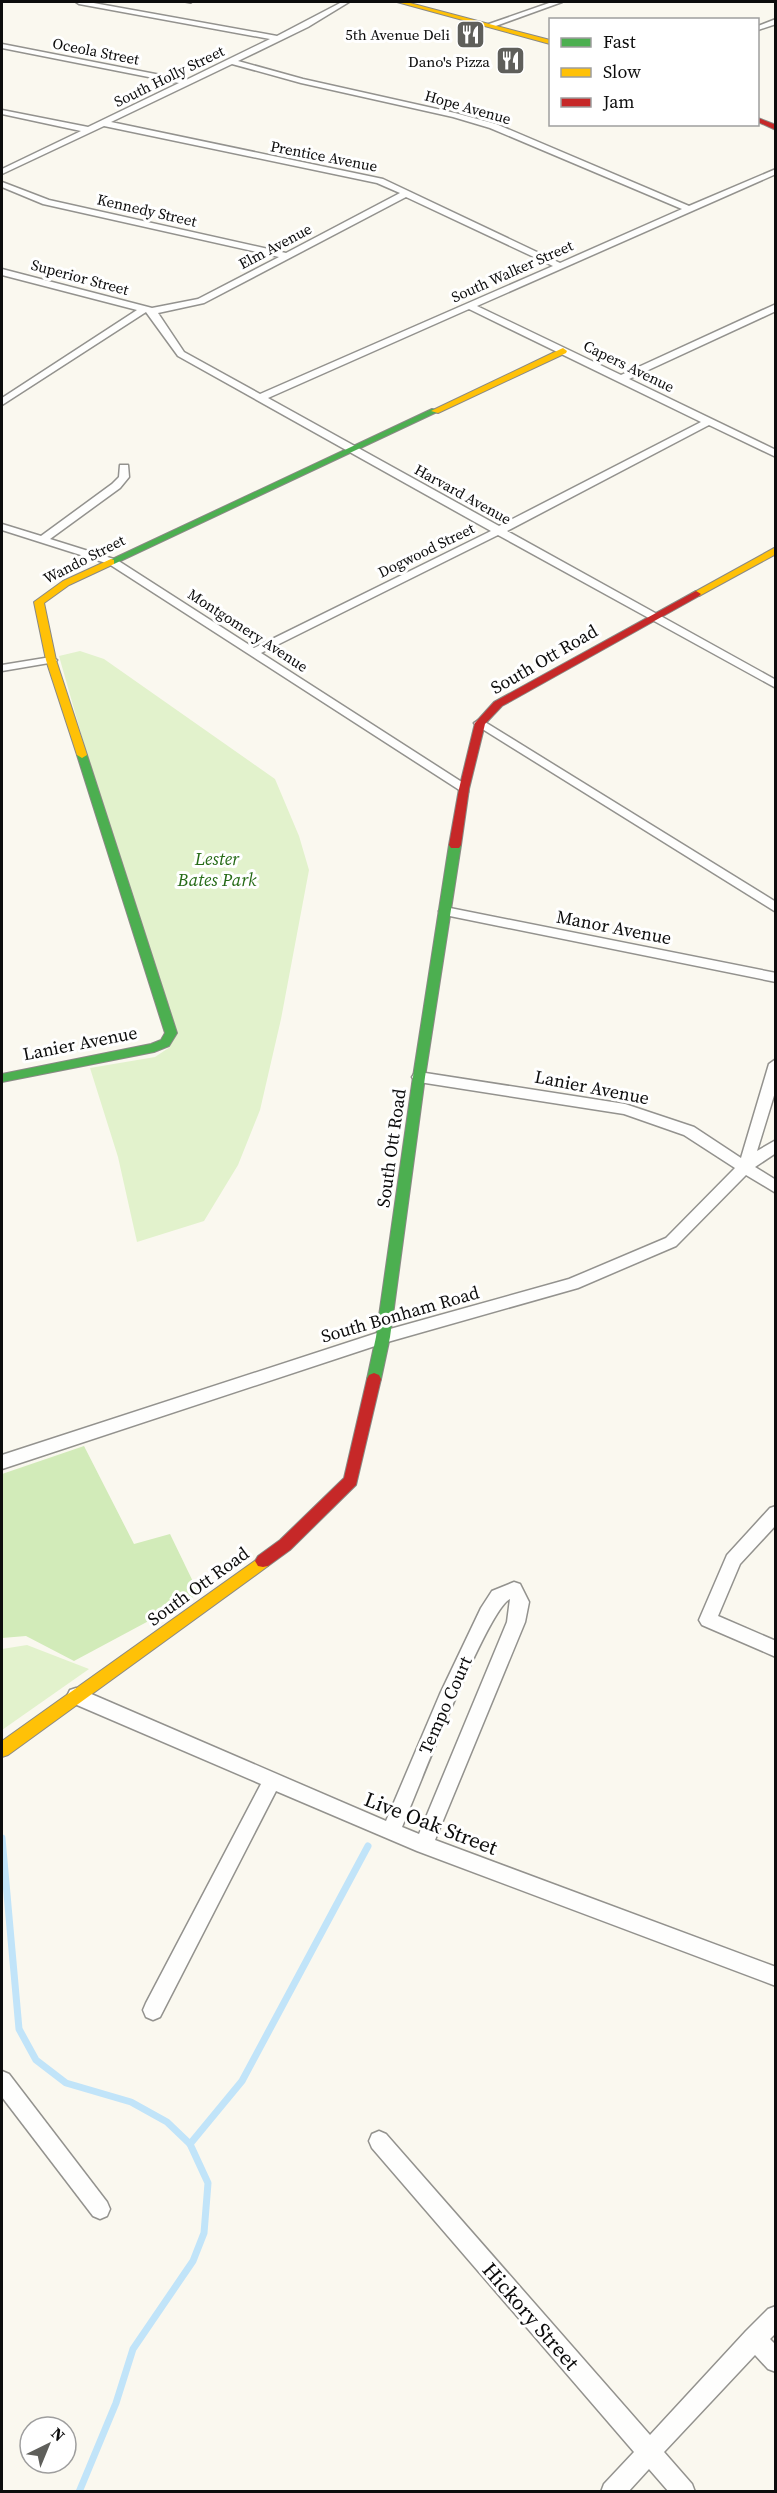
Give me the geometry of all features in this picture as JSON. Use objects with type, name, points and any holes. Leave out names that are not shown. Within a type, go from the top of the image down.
[{"type":"street","points":[[79,2],[276,39]]},
{"type":"street","name":"South Holly Street","points":[[2,172],[276,39],[346,2]]},
{"type":"street","points":[[400,2],[549,42]]},
{"type":"street","points":[[490,25],[558,2]]},
{"type":"street","points":[[759,28],[776,21]]},
{"type":"street","name":"Oceola Street","points":[[2,46],[185,82]]},
{"type":"street","name":"Hope Avenue","points":[[231,61],[301,81],[455,115],[493,126],[687,209]]},
{"type":"street","points":[[2,112],[89,130]]},
{"type":"street","points":[[759,120],[776,128]]},
{"type":"street","name":"Prentice Avenue","points":[[103,123],[380,181],[560,266]]},
{"type":"street","name":"South Walker Street","points":[[260,398],[776,171]]},
{"type":"street","points":[[761,177],[776,183]]},
{"type":"street","name":"Kennedy Street","points":[[2,184],[46,202],[288,256]]},
{"type":"street","name":"Elm Avenue","points":[[2,402],[15,391],[147,310],[201,301],[407,193]]},
{"type":"street","name":"Superior Street","points":[[2,272],[147,310]]},
{"type":"street","name":"Capers Avenue","points":[[470,306],[776,454]]},
{"type":"street","points":[[621,379],[776,307]]},
{"type":"street","name":"Harvard Avenue","points":[[147,310],[181,354],[776,685]]},
{"type":"street","name":"Wando Street","points":[[165,1043],[170,1038],[170,1028],[51,660],[39,602],[66,584],[563,351]]},
{"type":"street","points":[[2,387],[15,391]]},
{"type":"street","name":"Dogwood Street","points":[[252,652],[498,531],[708,422]]},
{"type":"street","points":[[43,539],[116,486],[124,477],[124,467]]},
{"type":"street","name":"Montgomery Avenue","points":[[2,527],[113,562],[464,789]]},
{"type":"street","name":"South Ott Road","points":[[2,1750],[285,1545],[351,1481],[383,1337],[419,1077],[464,789],[480,723],[498,704],[776,550]]},
{"type":"street","points":[[2,668],[51,660]]},
{"type":"street","points":[[480,723],[776,908]]},
{"type":"street","name":"Manor Avenue","points":[[445,911],[776,978]]},
{"type":"street","name":"Lanier Avenue","points":[[2,1078],[154,1048],[165,1043]]},
{"type":"street","points":[[746,1167],[776,1064]]},
{"type":"street","name":"Lanier Avenue","points":[[419,1077],[625,1110],[689,1131],[776,1188]]},
{"type":"street","name":"South Bonham Road","points":[[2,1462],[383,1337],[573,1284],[671,1242],[746,1167],[776,1145]]},
{"type":"street","points":[[776,1513],[733,1560],[708,1620],[776,1649]]},
{"type":"street","name":"Tempo Court","points":[[391,1832],[449,1694],[488,1612],[498,1596],[514,1589],[520,1602],[516,1622],[424,1845]]},
{"type":"street","name":"Live Oak Street","points":[[76,1696],[272,1783],[391,1832],[776,1977]]},
{"type":"street","points":[[153,2010],[272,1783]]},
{"type":"street","points":[[2,2081],[100,2210]]},
{"type":"street","name":"Hickory Street","points":[[379,2141],[684,2492]]},
{"type":"street","points":[[612,2492],[776,2317]]},
{"type":"street","points":[[754,2339],[776,2361]]},
{"type":"green space","name":"Lester Bates Park","points":[[80,651],[104,659],[275,779],[299,836],[309,870],[281,1019],[260,1110],[238,1165],[204,1221],[137,1242],[118,1157],[90,1068],[155,1057],[170,1047],[59,656]]},
{"type":"green space","points":[[84,1446],[134,1544],[170,1534],[199,1594],[74,1661],[26,1636],[2,1638],[2,1474]]},
{"type":"green space","points":[[27,1645],[89,1669],[2,1730],[2,1649]]},
{"type":"waterway","points":[[2,1838],[19,2029],[36,2060],[66,2083],[131,2102],[167,2122],[190,2144]]},
{"type":"waterway","points":[[190,2144],[242,2081],[368,1846]]},
{"type":"waterway","points":[[79,2492],[116,2403],[133,2349],[193,2261],[204,2233],[208,2183],[190,2144]]},
{"type":"traffic: fast","points":[[111,562],[435,411]]},
{"type":"traffic: fast","points":[[2,1078],[154,1048],[165,1043],[171,1033],[82,755]]},
{"type":"traffic: fast","points":[[374,1379],[383,1337],[419,1077],[455,845]]},
{"type":"traffic: slow","points":[[400,2],[549,42]]},
{"type":"traffic: slow","points":[[435,411],[563,351]]},
{"type":"traffic: slow","points":[[696,594],[776,550]]},
{"type":"traffic: slow","points":[[82,755],[51,660],[39,602],[66,583],[111,562]]},
{"type":"traffic: slow","points":[[2,1750],[263,1561]]},
{"type":"traffic: jam","points":[[759,120],[776,128]]},
{"type":"traffic: jam","points":[[455,845],[464,789],[480,723],[498,704],[696,594]]},
{"type":"traffic: jam","points":[[263,1561],[285,1545],[351,1481],[374,1379]]},
{"type":"place","name":"5th Avenue Deli","points":[[471,34]]},
{"type":"place","name":"Dano's Pizza","points":[[511,61]]}]
